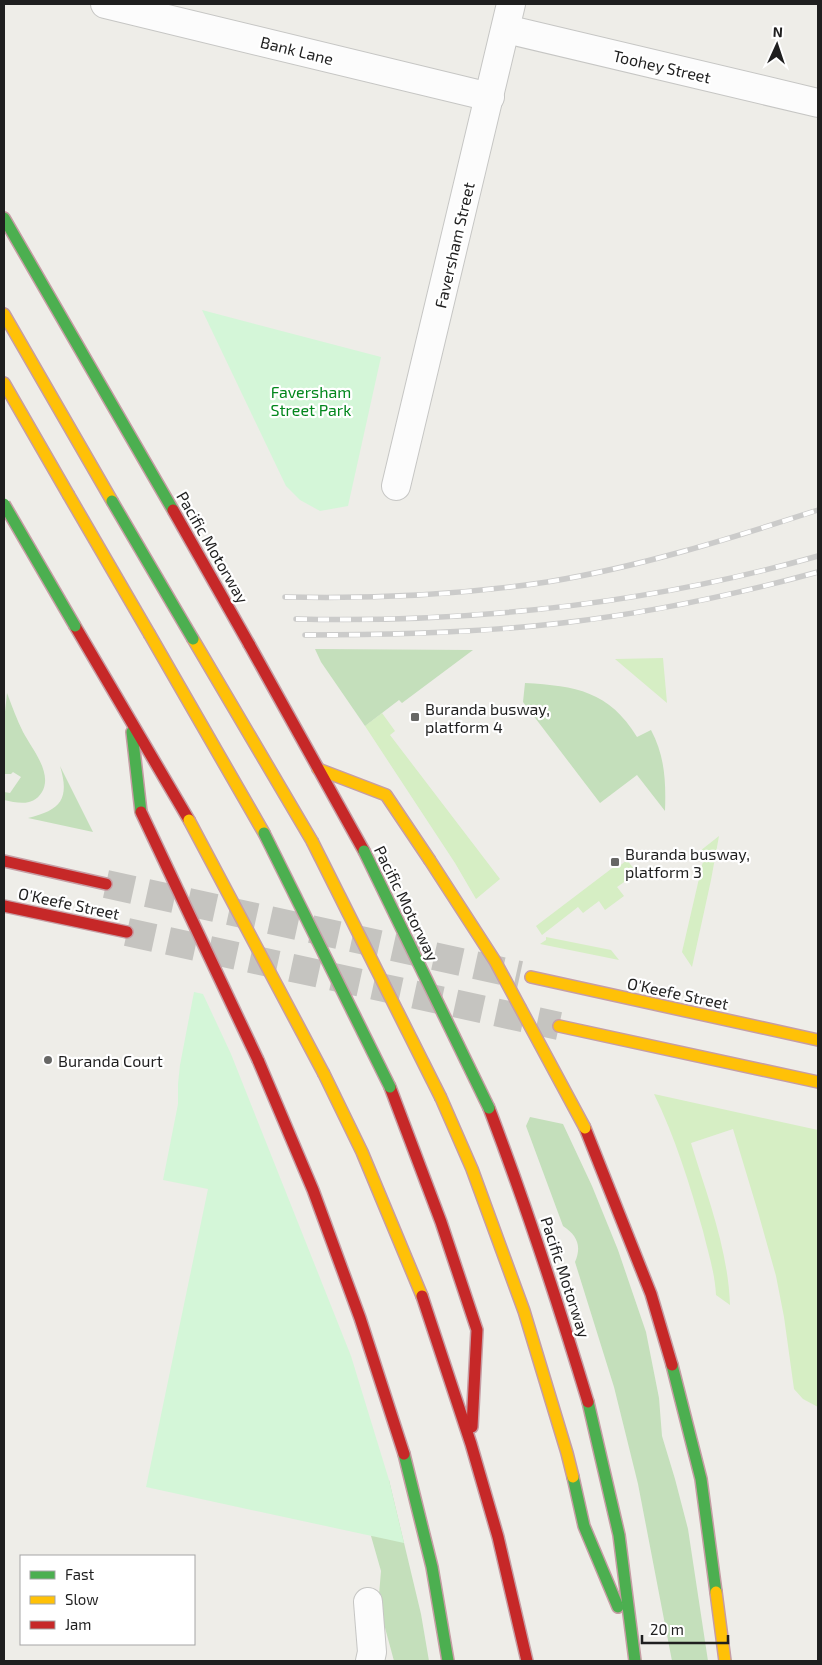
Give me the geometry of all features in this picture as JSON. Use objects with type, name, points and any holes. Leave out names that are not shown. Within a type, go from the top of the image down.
[{"type":"highway","name":"Pacific Motorway","points":[[4,218],[173,510],[364,851],[489,1108],[547,1268],[589,1404],[619,1535],[635,1661]]},
{"type":"highway","points":[[4,314],[312,841],[442,1098],[478,1186],[524,1311],[567,1454],[584,1526],[631,1636]]},
{"type":"highway","points":[[4,383],[264,833],[390,1087],[441,1222],[477,1330],[471,1444]]},
{"type":"highway","points":[[4,504],[189,820],[324,1074],[362,1152],[419,1287],[471,1444],[498,1537],[527,1661]]},
{"type":"highway","points":[[131,722],[141,812],[258,1060],[312,1190],[360,1318],[403,1448],[432,1567],[448,1661]]},
{"type":"highway","points":[[318,769],[386,795],[495,961],[584,1128],[616,1203],[651,1294],[676,1378],[701,1479],[725,1661]]},
{"type":"highway","name":"O'Keefe Street","points":[[4,861],[106,884]]},
{"type":"highway","name":"O'Keefe Street","points":[[4,906],[127,932]]},
{"type":"highway","name":"O'Keefe Street","points":[[531,977],[818,1040]]},
{"type":"highway","points":[[559,1026],[818,1082]]},
{"type":"street","name":"Bank Lane","points":[[105,4],[490,97]]},
{"type":"street","name":"Faversham Street","points":[[396,486],[508,16]]},
{"type":"street","name":"Toohey Street","points":[[508,16],[818,103]]},
{"type":"street","points":[[368,1602],[372,1652],[370,1661]]},
{"type":"green space","name":"Faversham Street Park","points":[[202,310],[381,357],[348,506],[320,511],[300,500],[286,486]]},
{"type":"green space","points":[[315,649],[473,650],[402,703],[399,700],[365,726],[321,662]]},
{"type":"green space","points":[[663,658],[667,703],[615,659]]},
{"type":"green space","points":[[525,683],[560,686],[590,694],[603,700],[615,710],[637,737],[651,730],[656,740],[664,769],[665,811],[637,775],[600,803],[523,702]]},
{"type":"green space","points":[[7,693],[23,732],[40,761],[45,777],[45,785],[42,792],[34,800],[25,803],[4,800],[4,792],[10,793],[21,777],[13,772],[11,774],[4,774],[4,721]]},
{"type":"green space","points":[[382,713],[395,731],[390,735],[500,879],[476,899],[455,863],[365,726]]},
{"type":"green space","points":[[60,766],[93,832],[28,818],[48,811],[60,801],[64,787]]},
{"type":"green space","points":[[719,836],[692,967],[682,952],[704,857],[700,851]]},
{"type":"green space","points":[[627,860],[637,873],[617,887],[624,896],[605,910],[599,901],[583,913],[578,907],[542,935],[536,926],[615,866],[617,868]]},
{"type":"green space","points":[[546,937],[611,950],[619,960],[540,944],[546,940]]},
{"type":"green space","points":[[194,992],[203,994],[231,1054],[351,1356],[389,1480],[404,1543],[146,1487],[208,1189],[163,1180],[178,1104],[180,1065]]},
{"type":"green space","points":[[654,1094],[818,1130],[818,1407],[803,1399],[794,1389],[776,1276],[733,1129],[691,1143],[721,1243],[730,1305],[716,1295],[711,1263],[693,1196],[682,1161]]},
{"type":"green space","points":[[530,1117],[563,1124],[592,1186],[618,1250],[646,1332],[659,1398],[662,1436],[688,1529],[708,1661],[672,1661],[638,1484],[614,1387],[575,1262],[578,1251],[577,1241],[572,1233],[563,1226],[526,1126]]},
{"type":"green space","points":[[389,1480],[421,1614],[429,1661],[394,1661],[381,1613],[379,1595],[381,1571],[371,1536]]},
{"type":"tunnel","points":[[106,884],[520,975]]},
{"type":"tunnel","points":[[127,932],[559,1026]]},
{"type":"railway","points":[[285,597],[416,595],[482,590],[547,582],[650,560],[717,542],[818,510]]},
{"type":"railway","points":[[296,619],[428,618],[559,607],[689,587],[754,573],[818,556]]},
{"type":"railway","points":[[305,635],[434,633],[562,623],[627,614],[691,602],[818,572]]},
{"type":"traffic: fast","points":[[4,218],[173,510]]},
{"type":"traffic: fast","points":[[112,501],[193,639]]},
{"type":"traffic: fast","points":[[4,504],[75,626]]},
{"type":"traffic: fast","points":[[132,732],[141,812]]},
{"type":"traffic: fast","points":[[264,833],[390,1087]]},
{"type":"traffic: fast","points":[[364,851],[489,1108]]},
{"type":"traffic: fast","points":[[672,1365],[701,1479],[716,1592]]},
{"type":"traffic: fast","points":[[588,1402],[619,1535],[635,1661]]},
{"type":"traffic: fast","points":[[404,1454],[432,1567],[448,1661]]},
{"type":"traffic: fast","points":[[573,1477],[584,1526],[618,1607]]},
{"type":"traffic: slow","points":[[4,314],[112,501]]},
{"type":"traffic: slow","points":[[4,383],[68,494]]},
{"type":"traffic: slow","points":[[68,494],[150,635]]},
{"type":"traffic: slow","points":[[150,635],[264,833]]},
{"type":"traffic: slow","points":[[193,639],[312,841]]},
{"type":"traffic: slow","points":[[318,769],[386,795],[429,859]]},
{"type":"traffic: slow","points":[[189,820],[324,1074]]},
{"type":"traffic: slow","points":[[312,841],[441,1098]]},
{"type":"traffic: slow","points":[[429,859],[495,961],[585,1128]]},
{"type":"traffic: slow","points":[[531,977],[818,1040]]},
{"type":"traffic: slow","points":[[559,1026],[818,1082]]},
{"type":"traffic: slow","points":[[324,1074],[362,1152],[422,1296]]},
{"type":"traffic: slow","points":[[441,1098],[472,1169],[524,1311],[573,1477]]},
{"type":"traffic: slow","points":[[716,1592],[725,1661]]},
{"type":"traffic: jam","points":[[173,510],[249,644]]},
{"type":"traffic: jam","points":[[75,626],[189,820]]},
{"type":"traffic: jam","points":[[249,644],[364,851]]},
{"type":"traffic: jam","points":[[141,812],[258,1060]]},
{"type":"traffic: jam","points":[[4,861],[106,884]]},
{"type":"traffic: jam","points":[[4,906],[127,932]]},
{"type":"traffic: jam","points":[[258,1060],[313,1190],[360,1318],[404,1454]]},
{"type":"traffic: jam","points":[[390,1087],[441,1222],[477,1330],[472,1427]]},
{"type":"traffic: jam","points":[[489,1108],[541,1254],[588,1402]]},
{"type":"traffic: jam","points":[[585,1128],[651,1294],[672,1365]]},
{"type":"traffic: jam","points":[[422,1296],[471,1444],[498,1537],[527,1661]]},
{"type":"place","name":"Buranda busway, platform 4","points":[[415,717]]},
{"type":"place","name":"Buranda busway, platform 3","points":[[615,862]]},
{"type":"place","name":"Buranda Court","points":[[48,1060]]}]
